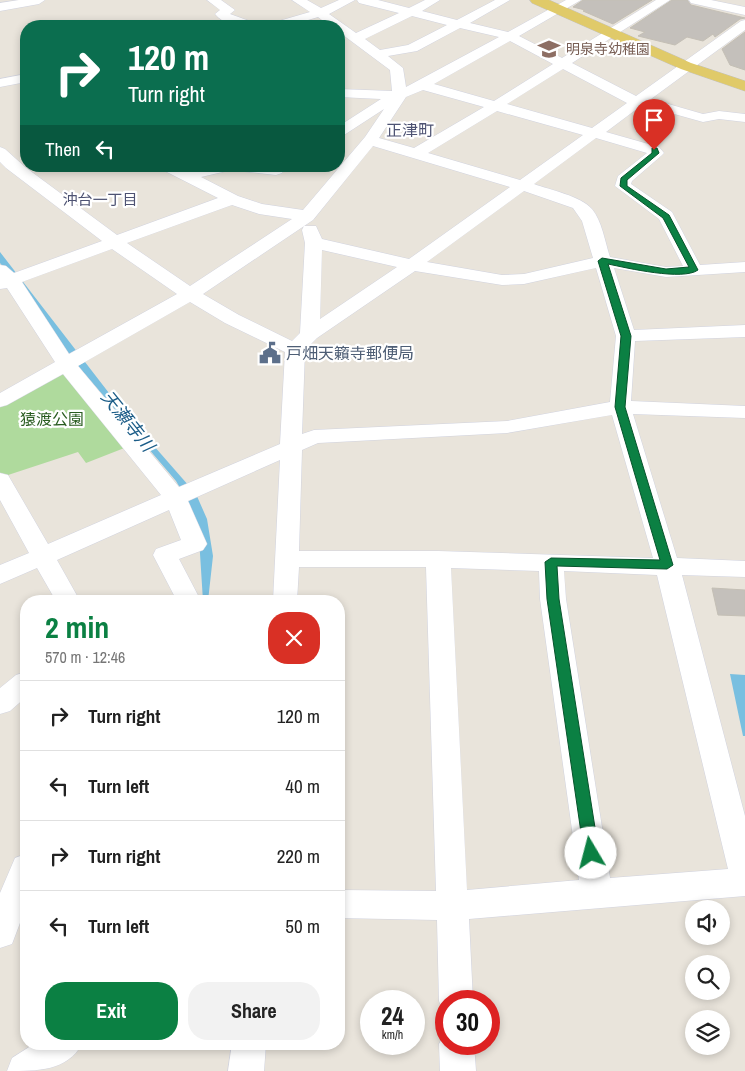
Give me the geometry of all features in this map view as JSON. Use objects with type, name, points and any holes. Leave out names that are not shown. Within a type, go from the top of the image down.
[{"type":"main road","points":[[537,0],[686,66],[745,86]]},
{"type":"main road","points":[[543,0],[558,9]]},
{"type":"street","points":[[0,7],[39,0]]},
{"type":"street","points":[[213,0],[229,10],[221,14],[222,16],[234,20]]},
{"type":"street","points":[[298,0],[330,20]]},
{"type":"street","points":[[296,20],[320,13],[349,0]]},
{"type":"street","points":[[363,0],[509,36],[638,101],[703,118],[719,115],[745,118]]},
{"type":"street","points":[[357,38],[434,0]]},
{"type":"street","points":[[379,54],[412,48],[504,0]]},
{"type":"street","points":[[345,128],[388,100],[422,85],[575,0]]},
{"type":"street","points":[[416,153],[664,0]]},
{"type":"street","points":[[695,0],[745,11]]},
{"type":"street","points":[[285,595],[295,349],[310,334],[412,265],[745,24]]},
{"type":"street","points":[[345,30],[396,68],[400,96],[370,140],[345,170]]},
{"type":"street","points":[[0,83],[20,79]]},
{"type":"street","points":[[422,85],[654,150],[656,153],[624,179],[623,186],[666,216],[694,270]]},
{"type":"street","points":[[345,91],[400,96]]},
{"type":"street","points":[[370,140],[521,185],[579,205],[586,212],[626,336],[620,407],[667,565],[745,876]]},
{"type":"street","points":[[6,155],[20,166]]},
{"type":"street","points":[[27,172],[115,243],[190,295],[267,338],[295,349]]},
{"type":"street","points":[[178,172],[232,199],[259,209],[307,216]]},
{"type":"street","points":[[186,176],[202,172]]},
{"type":"street","points":[[0,401],[190,295],[307,216],[343,172]]},
{"type":"street","points":[[186,595],[165,555],[195,544],[183,493],[72,360],[8,278],[70,259],[232,199]]},
{"type":"street","points":[[307,216],[314,243],[310,334]]},
{"type":"street","points":[[314,243],[412,265],[502,280],[524,279],[602,261],[666,272],[713,270],[745,266]]},
{"type":"street","points":[[626,336],[745,331]]},
{"type":"street","points":[[0,575],[314,437],[507,427],[620,407],[745,412]]},
{"type":"street","points":[[0,480],[65,595]]},
{"type":"street","points":[[288,559],[438,558],[745,569]]},
{"type":"street","points":[[438,558],[456,990]]},
{"type":"street","points":[[551,562],[553,599],[597,892]]},
{"type":"street","points":[[0,703],[20,687]]},
{"type":"street","points":[[345,904],[453,906],[597,892],[745,882]]},
{"type":"street","points":[[0,933],[20,883]]},
{"type":"street","points":[[25,1071],[55,1050]]},
{"type":"street","points":[[246,1071],[248,1050]]},
{"type":"street","points":[[457,1055],[458,1071]]},
{"type":"green space","name":"猿渡公園","points":[[64,367],[132,445],[86,463],[78,452],[2,477],[0,474],[0,403]]},
{"type":"water","name":"天瀬寺川","points":[[0,252],[119,406],[196,494],[207,519],[213,556],[209,595],[203,595],[199,538],[190,505],[176,481],[68,354],[0,263]]},
{"type":"water","points":[[730,674],[745,675],[745,736],[743,736]]},
{"type":"building","points":[[583,0],[652,0],[613,24],[583,11],[585,10],[573,7]]},
{"type":"building","points":[[672,0],[687,0],[691,5],[745,18],[740,19],[715,37],[713,34],[703,41],[687,37],[675,45],[638,36],[645,32],[630,28]]},
{"type":"building","points":[[745,32],[745,70],[730,65],[722,49]]},
{"type":"building","points":[[712,588],[745,590],[745,616],[718,615]]},
{"type":"place","name":"明泉寺幼稚園","points":[[549,49]]},
{"type":"place","name":"戸畑天籟寺郵便局","points":[[270,353]]},
{"type":"district","name":"正津町","points":[[410,130]]},
{"type":"district","name":"沖台一丁目","points":[[100,199]]},
{"type":"route","points":[[591,853],[553,599],[551,562],[667,565],[620,407],[626,336],[602,261],[666,272],[694,270],[666,216],[623,186],[624,179],[656,153],[654,150]]}]
